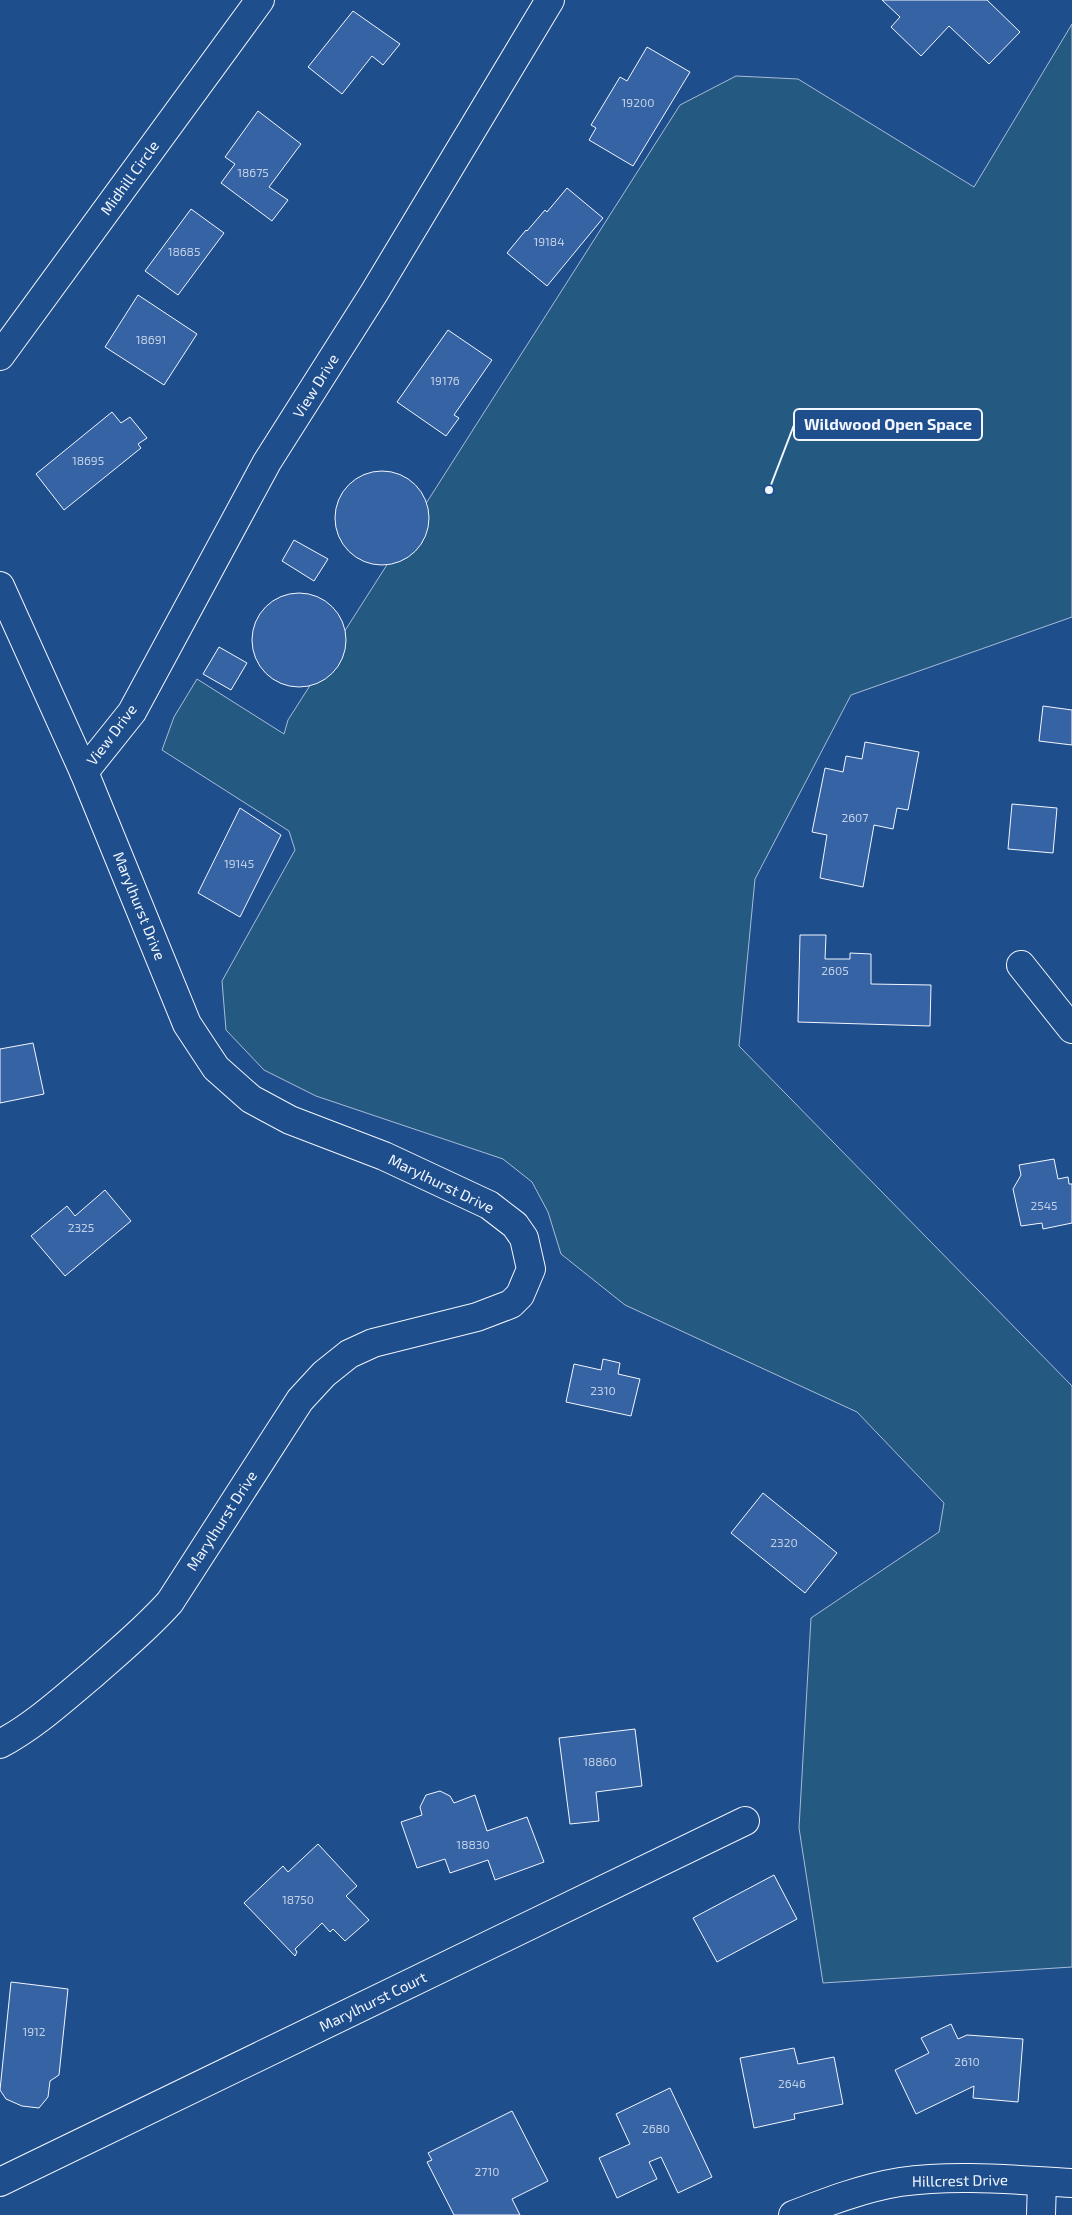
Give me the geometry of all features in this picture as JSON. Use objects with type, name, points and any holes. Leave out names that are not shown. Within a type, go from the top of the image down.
[{"type":"street","name":"Midhill Circle","points":[[0,356],[260,0]]},
{"type":"street","name":"View Drive","points":[[84,772],[132,712],[268,462],[379,285],[550,0]]},
{"type":"street","name":"Marylhurst Drive","points":[[0,586],[84,772],[187,1024],[216,1068],[251,1099],[290,1120],[384,1156],[490,1204],[515,1225],[524,1238],[531,1268],[520,1295],[512,1304],[477,1317],[373,1343],[349,1354],[324,1374],[300,1400],[170,1602],[148,1627],[62,1701],[19,1734],[0,1744]]},
{"type":"street","points":[[1021,965],[1072,1028]]},
{"type":"street","name":"Marylhurst Court","points":[[0,2182],[745,1821]]},
{"type":"street","name":"Hillcrest Drive","points":[[793,2215],[831,2200],[898,2183],[942,2178],[1072,2183]]},
{"type":"street","points":[[1041,2215],[1042,2182]]},
{"type":"shaded area","points":[[1072,24],[1072,617],[851,695],[755,879],[739,1046],[1072,1386],[1072,1967],[823,1983],[799,1828],[811,1618],[939,1532],[944,1503],[857,1412],[625,1305],[561,1254],[548,1212],[532,1182],[503,1159],[316,1096],[264,1070],[226,1030],[222,981],[295,850],[289,831],[162,750],[174,717],[197,679],[284,734],[288,720],[680,105],[736,76],[798,79],[974,187]]},
{"type":"building","points":[[882,0],[987,0],[1020,32],[989,64],[949,26],[921,56],[891,27],[900,17]]},
{"type":"building","points":[[353,11],[400,44],[383,65],[372,56],[342,94],[308,67]]},
{"type":"building","points":[[647,47],[690,72],[633,166],[589,140],[596,128],[591,125],[620,77],[627,81]]},
{"type":"building","points":[[258,111],[301,144],[269,187],[288,200],[272,221],[221,183],[235,164],[225,157]]},
{"type":"building","points":[[567,188],[603,218],[547,286],[507,253],[526,230],[545,210],[547,212]]},
{"type":"building","points":[[191,209],[224,233],[178,295],[145,271]]},
{"type":"building","points":[[138,295],[197,334],[164,385],[105,347]]},
{"type":"building","points":[[448,330],[492,360],[454,415],[459,418],[446,436],[397,402]]},
{"type":"building","points":[[112,412],[121,423],[130,417],[147,438],[138,444],[141,448],[64,510],[36,474]]},
{"type":"building","points":[[382,471],[400,475],[415,485],[425,500],[429,518],[425,536],[415,551],[400,561],[382,565],[364,561],[349,551],[339,536],[335,518],[339,500],[349,485],[364,475]]},
{"type":"building","points":[[294,540],[328,559],[314,581],[282,561]]},
{"type":"building","points":[[299,593],[317,597],[332,607],[342,622],[346,640],[342,658],[332,673],[317,683],[299,687],[281,683],[266,673],[256,658],[252,640],[256,622],[266,607],[281,597]]},
{"type":"building","points":[[219,647],[247,663],[231,690],[203,674]]},
{"type":"building","points":[[1043,706],[1072,710],[1072,745],[1039,741]]},
{"type":"building","points":[[865,742],[919,752],[908,810],[897,808],[893,829],[874,825],[863,887],[820,878],[827,835],[812,832],[825,768],[843,772],[846,756],[862,759]]},
{"type":"building","points":[[1012,804],[1057,808],[1053,853],[1008,849]]},
{"type":"building","points":[[240,808],[281,835],[240,917],[198,893]]},
{"type":"building","points":[[800,935],[826,935],[825,959],[850,959],[850,953],[871,954],[871,984],[931,985],[930,1026],[798,1022]]},
{"type":"building","points":[[33,1043],[44,1094],[0,1103],[0,1049]]},
{"type":"building","points":[[1054,1159],[1058,1179],[1068,1177],[1069,1184],[1072,1184],[1072,1223],[1043,1229],[1042,1223],[1021,1226],[1013,1189],[1021,1175],[1019,1165]]},
{"type":"building","points":[[105,1190],[131,1221],[65,1276],[31,1236],[67,1206],[75,1216]]},
{"type":"building","points":[[603,1359],[620,1363],[618,1374],[640,1379],[631,1416],[566,1402],[574,1364],[601,1370]]},
{"type":"building","points":[[763,1493],[837,1553],[805,1593],[731,1533]]},
{"type":"building","points":[[635,1729],[642,1786],[596,1792],[599,1821],[570,1824],[559,1738]]},
{"type":"building","points":[[440,1791],[450,1796],[454,1803],[475,1795],[487,1831],[527,1817],[544,1862],[495,1880],[488,1860],[450,1873],[445,1859],[417,1868],[401,1822],[422,1815],[420,1807],[426,1795]]},
{"type":"building","points":[[318,1844],[357,1886],[346,1896],[369,1920],[345,1941],[333,1929],[330,1932],[322,1923],[295,1949],[297,1952],[295,1956],[244,1903],[283,1866],[288,1872]]},
{"type":"building","points":[[774,1875],[797,1919],[717,1962],[693,1918]]},
{"type":"building","points":[[11,1982],[68,1989],[59,2075],[50,2081],[48,2097],[39,2108],[22,2106],[6,2099],[0,2090]]},
{"type":"building","points":[[951,2024],[958,2039],[967,2035],[1023,2039],[1018,2102],[973,2098],[974,2086],[916,2114],[895,2070],[929,2053],[921,2038]]},
{"type":"building","points":[[794,2048],[798,2064],[834,2057],[843,2104],[794,2114],[795,2119],[754,2128],[740,2058]]},
{"type":"building","points":[[670,2088],[712,2177],[678,2193],[661,2157],[649,2162],[657,2179],[617,2198],[599,2158],[630,2144],[616,2114]]},
{"type":"building","points":[[512,2111],[548,2181],[512,2199],[520,2215],[454,2215],[427,2162],[432,2160],[428,2153]]},
{"type":"place","name":"Wildwood Open Space","points":[[769,490]]}]
